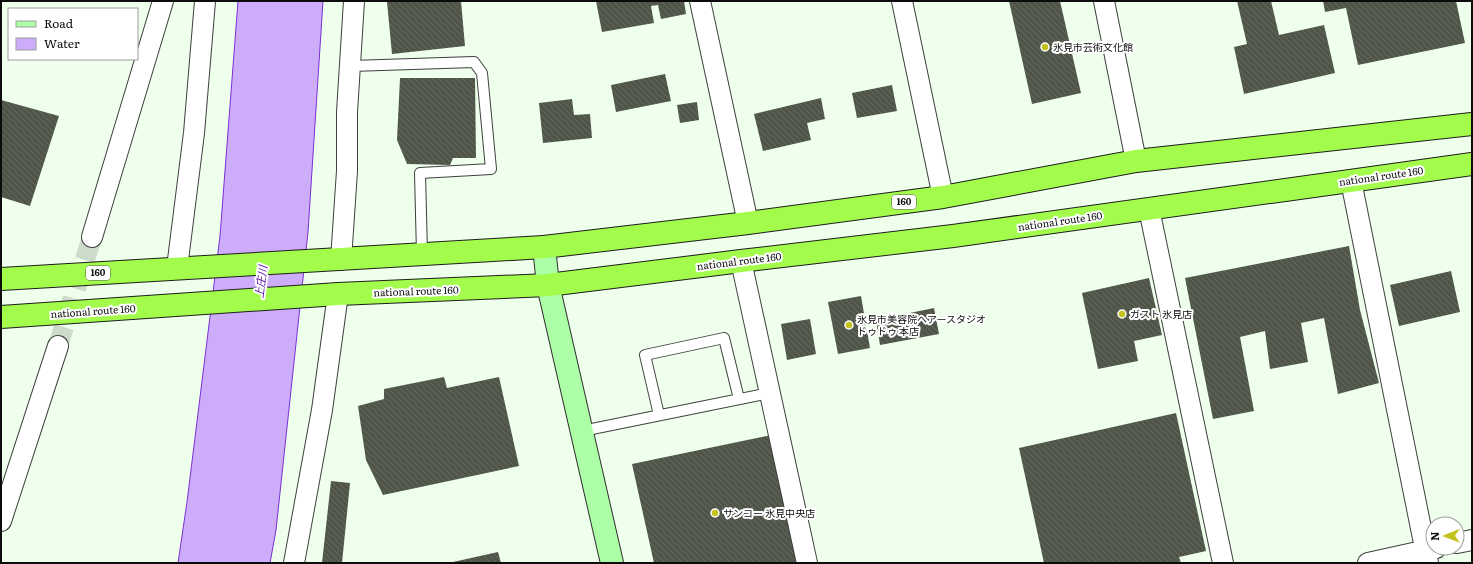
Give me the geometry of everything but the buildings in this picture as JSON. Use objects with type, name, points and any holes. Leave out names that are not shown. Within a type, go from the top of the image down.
[{"type":"highway","name":"160","points":[[1,279],[544,247],[748,223],[943,197],[1136,161],[1472,124]]},
{"type":"highway","name":"national route 160","points":[[1,317],[338,294],[548,285],[945,237],[1472,164]]},
{"type":"street","points":[[92,237],[163,1]]},
{"type":"street","points":[[186,267],[194,133],[205,1]]},
{"type":"street","points":[[338,260],[347,171],[347,112],[354,1]]},
{"type":"street","points":[[700,1],[748,223]]},
{"type":"street","points":[[902,1],[943,197]]},
{"type":"street","points":[[1104,1],[1136,161]]},
{"type":"street","points":[[1351,181],[1425,530]]},
{"type":"street","points":[[1149,209],[1223,563]]},
{"type":"street","points":[[544,247],[548,285],[612,563]]},
{"type":"street","points":[[740,261],[807,563]]},
{"type":"street","points":[[294,563],[322,410],[338,294]]},
{"type":"street","points":[[1,521],[58,346]]},
{"type":"street","points":[[1368,563],[1425,555]]},
{"type":"lane","points":[[350,66],[474,62],[482,73],[491,169],[420,173],[422,254]]},
{"type":"lane","points":[[658,415],[645,355],[724,338],[739,399]]},
{"type":"lane","points":[[582,431],[770,392]]},
{"type":"water","name":"上庄川","points":[[238,1],[323,1],[308,232],[276,530],[270,563],[178,563],[220,236]]},
{"type":"tunnel","points":[[58,346],[92,237]]},
{"type":"place","name":"氷見市芸術文化館","points":[[1045,47]]},
{"type":"place","name":"ガスト 氷見店","points":[[1122,314]]},
{"type":"place","name":"氷見市美容院ヘアースタジオ ドゥドゥ 本店","points":[[849,325]]},
{"type":"place","name":"サンコー 氷見中央店","points":[[715,513]]}]
